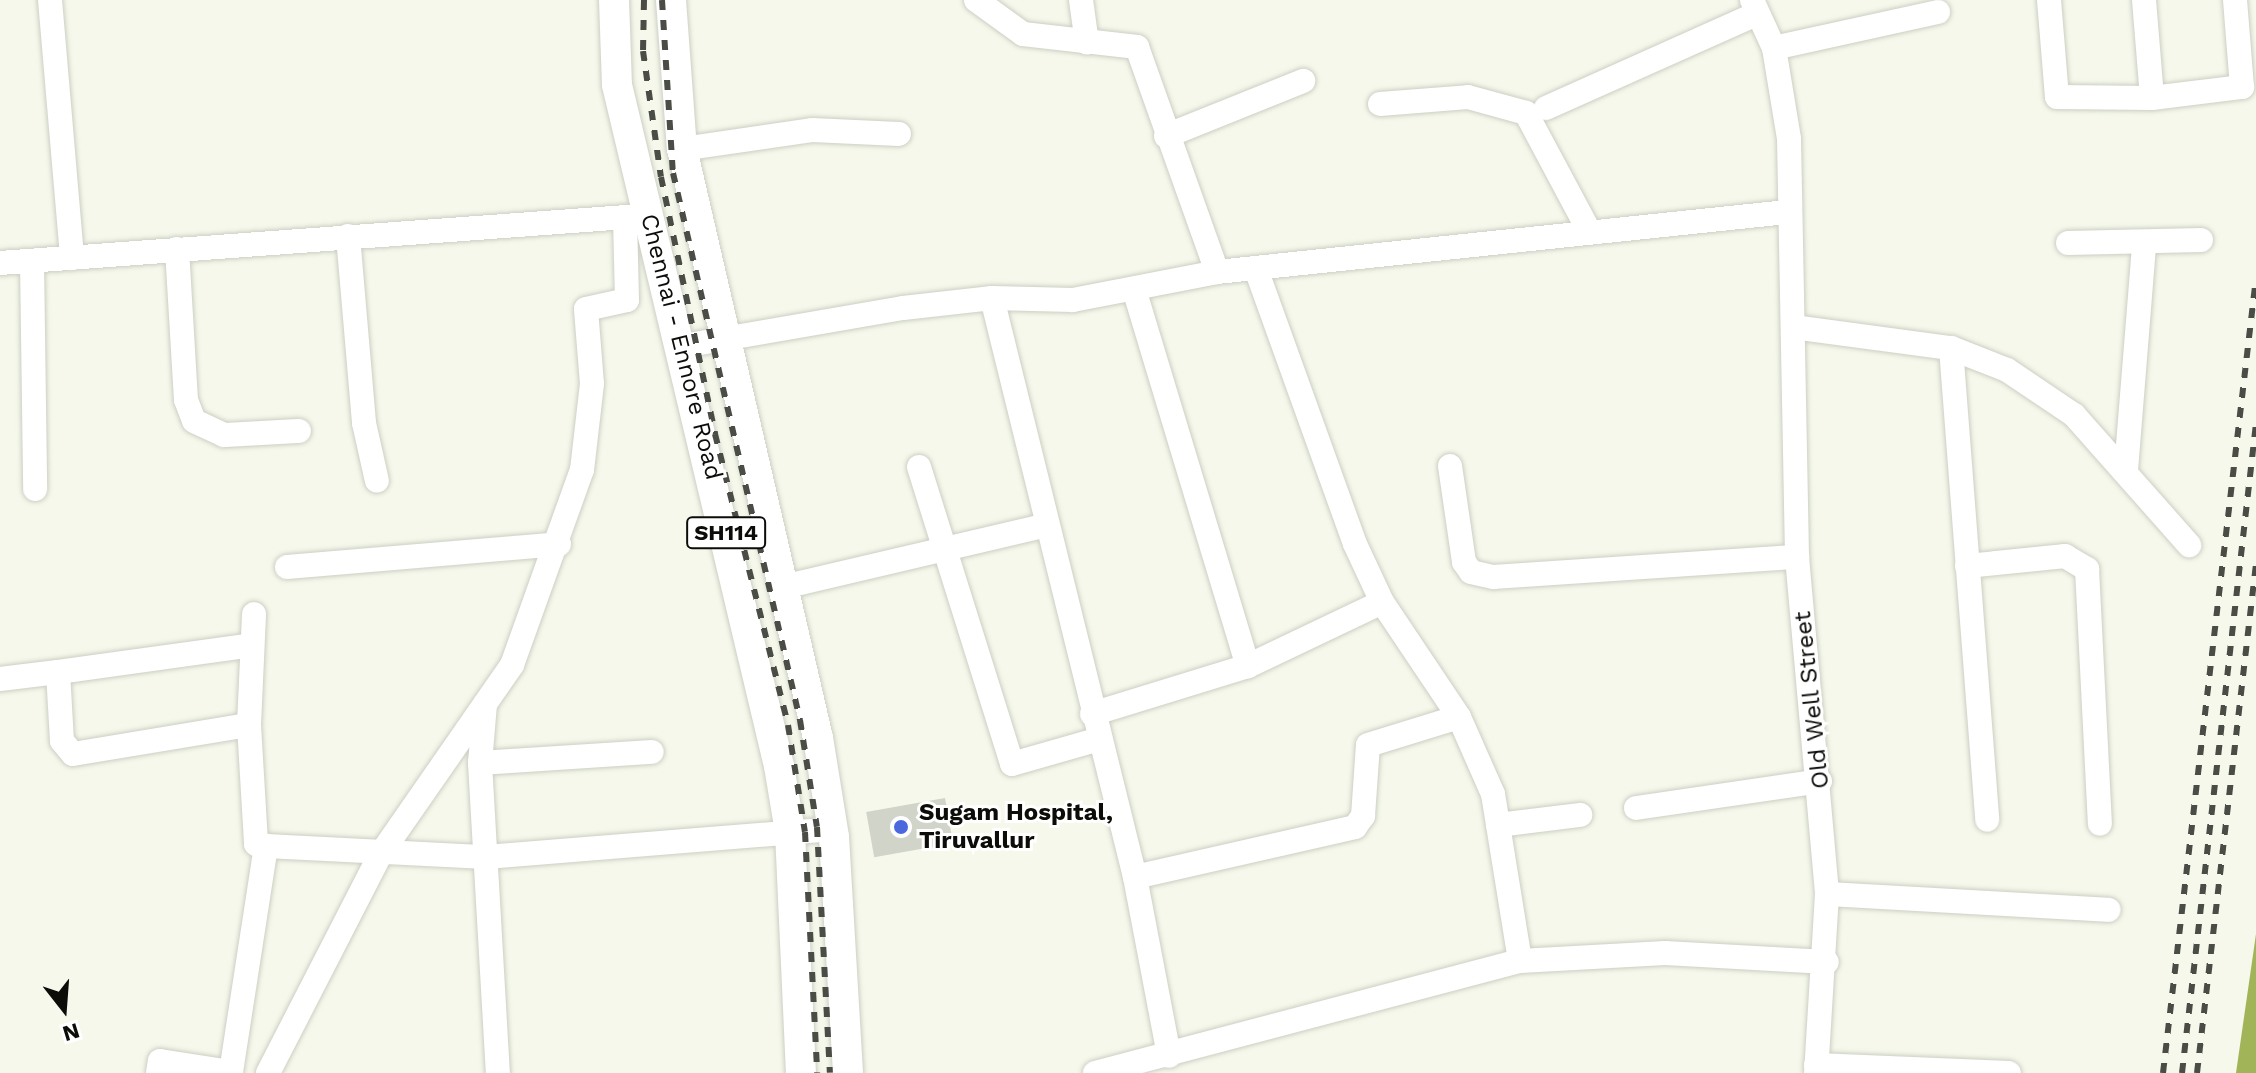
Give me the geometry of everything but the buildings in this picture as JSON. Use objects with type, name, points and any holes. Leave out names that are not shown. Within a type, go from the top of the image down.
[{"type":"main road","name":"Chennai - Ennore Road","points":[[614,0],[617,85],[637,216],[683,346],[790,832],[801,1073]]},
{"type":"main road","name":"Chennai - Ennore Road","points":[[671,0],[682,149],[783,587],[833,829],[848,1073]]},
{"type":"street","points":[[50,0],[72,258]]},
{"type":"street","points":[[976,0],[1023,34],[1137,47],[1166,136],[1217,272]]},
{"type":"street","points":[[1081,0],[1087,43]]},
{"type":"street","points":[[2049,0],[2057,97],[2152,98],[2242,87],[2235,0]]},
{"type":"street","points":[[2144,0],[2152,98]]},
{"type":"street","points":[[1546,108],[1754,7]]},
{"type":"street","name":"Old Well Street","points":[[1754,7],[1774,48],[1789,139],[1787,212],[1793,327],[1797,557],[1820,781],[1827,894],[1827,962],[1816,1069]]},
{"type":"street","points":[[1774,48],[1938,12]]},
{"type":"street","points":[[1166,136],[1303,81]]},
{"type":"street","points":[[1380,104],[1468,97],[1526,113],[1588,229]]},
{"type":"street","points":[[682,149],[812,130],[899,134]]},
{"type":"street","points":[[683,346],[992,298],[1073,300],[1217,272],[1588,229],[1787,212]]},
{"type":"street","points":[[0,263],[637,216],[627,300],[586,309],[592,384],[582,470],[559,544],[512,665],[380,855],[268,1073]]},
{"type":"street","points":[[348,236],[364,423],[377,481]]},
{"type":"street","points":[[2068,243],[2144,246],[2201,240]]},
{"type":"street","points":[[2126,470],[2144,246]]},
{"type":"street","points":[[177,249],[186,400],[194,421],[224,435],[299,431]]},
{"type":"street","points":[[32,261],[35,489]]},
{"type":"street","points":[[1256,269],[1355,544],[1382,602],[1459,717],[1493,794],[1520,961]]},
{"type":"street","points":[[1134,289],[1248,666]]},
{"type":"street","points":[[992,298],[1092,714],[1135,877],[1169,1056]]},
{"type":"street","points":[[1793,327],[1951,348],[2007,370],[2074,415],[2126,470],[2189,545]]},
{"type":"street","points":[[1951,348],[1987,820]]},
{"type":"street","points":[[1450,466],[1464,562],[1471,572],[1493,577],[1797,557]]},
{"type":"street","points":[[919,467],[941,551],[955,567],[1012,764],[1099,739]]},
{"type":"street","points":[[783,587],[1047,525]]},
{"type":"street","points":[[287,567],[559,544]]},
{"type":"street","points":[[1967,566],[2065,556],[2087,569],[2100,824]]},
{"type":"street","points":[[1092,714],[1248,666],[1382,602]]},
{"type":"street","points":[[254,614],[249,725],[256,844],[380,855],[486,857],[833,829]]},
{"type":"street","points":[[0,679],[252,645]]},
{"type":"street","points":[[58,672],[66,753],[249,725]]},
{"type":"street","points":[[485,701],[480,763],[498,1073]]},
{"type":"street","points":[[1135,877],[1355,827],[1363,816],[1368,745],[1459,717]]},
{"type":"street","points":[[480,763],[652,752]]},
{"type":"street","points":[[1636,808],[1820,781]]},
{"type":"street","points":[[1498,825],[1580,815]]},
{"type":"street","points":[[158,1073],[160,1061],[231,1072],[266,846]]},
{"type":"street","points":[[1827,894],[2109,910]]},
{"type":"street","points":[[1109,1072],[1520,961],[1665,953],[1827,962]]},
{"type":"street","points":[[1816,1069],[2009,1073]]},
{"type":"shaded area","points":[[2256,934],[2256,1073],[2236,1073]]},
{"type":"railway","points":[[644,0],[643,51],[661,177],[715,434],[788,725],[805,832],[817,1073]]},
{"type":"railway","points":[[662,0],[673,173],[800,720],[817,827],[830,1073]]},
{"type":"railway","points":[[2163,1073],[2256,278]]},
{"type":"railway","points":[[2182,1073],[2256,424]]},
{"type":"railway","points":[[2197,1073],[2256,564]]},
{"type":"place","name":"Sugam Hospital, Tiruvallur","points":[[901,827]]}]
